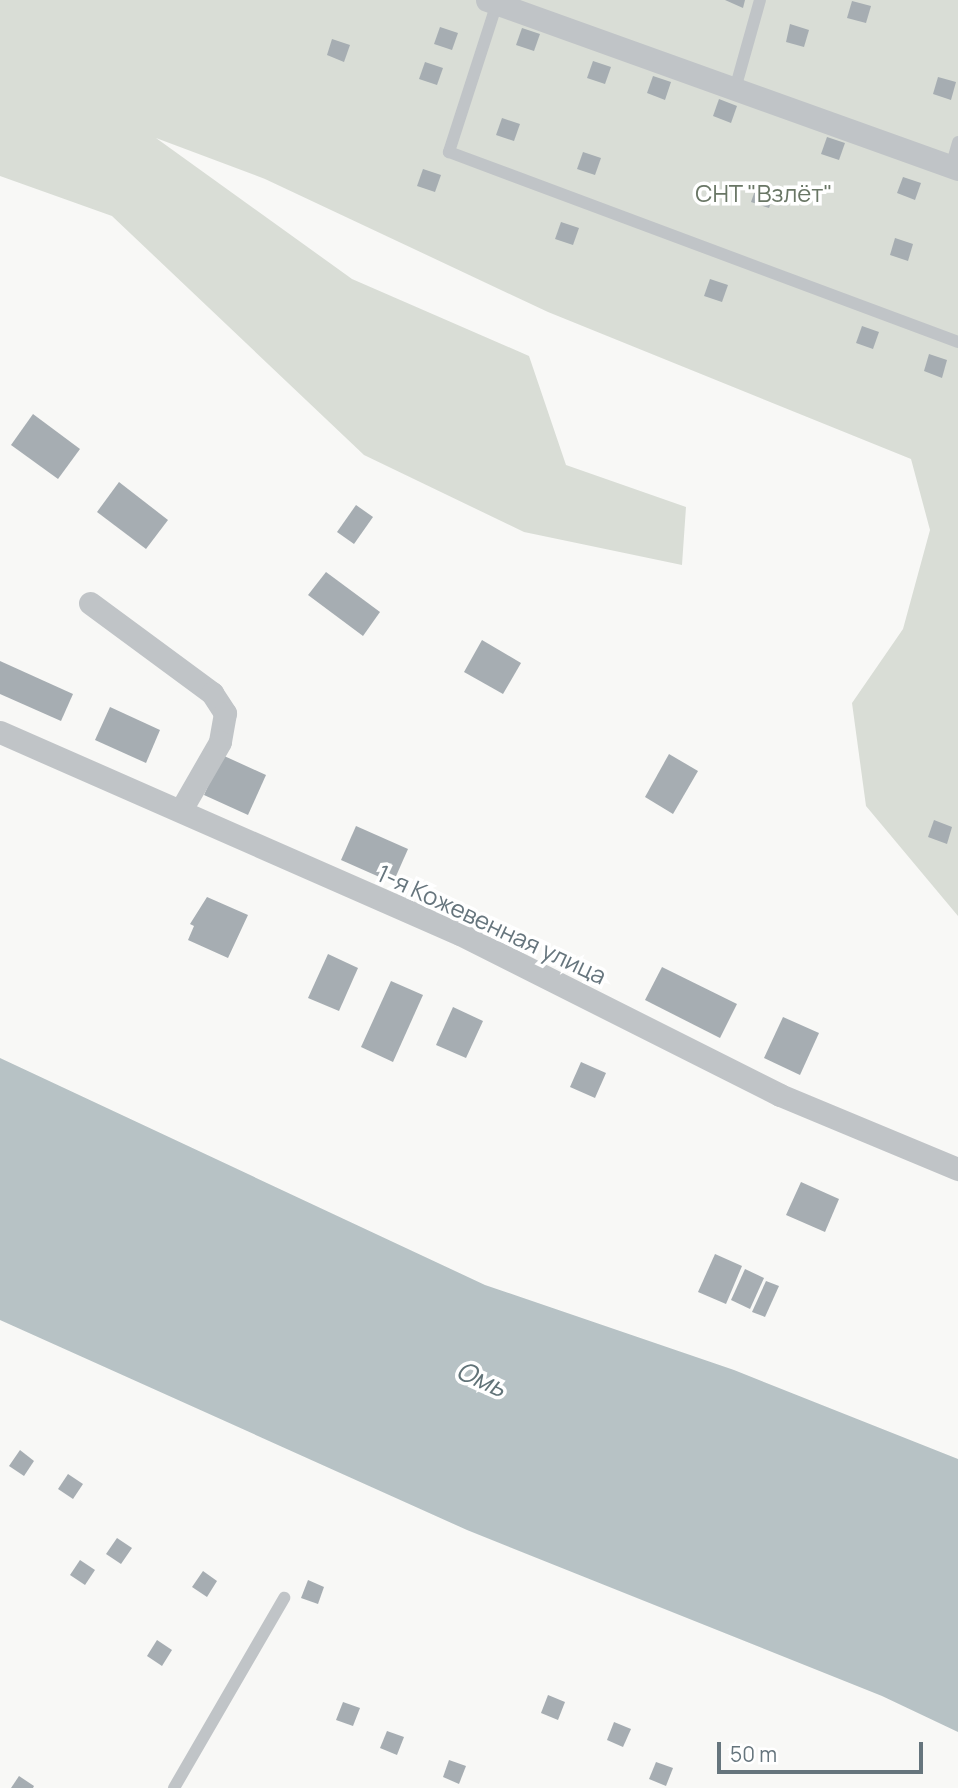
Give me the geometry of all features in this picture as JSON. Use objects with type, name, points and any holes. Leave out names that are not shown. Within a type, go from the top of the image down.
[{"type":"street","points":[[494,1],[954,168]]},
{"type":"street","points":[[90,603],[212,693],[225,713],[220,742],[183,808]]},
{"type":"street","name":"1-я Кожевенная улица","points":[[0,732],[183,808],[574,988],[780,1095],[958,1169]]},
{"type":"lane","points":[[735,89],[760,0]]},
{"type":"lane","points":[[494,1],[449,152],[958,342]]},
{"type":"lane","points":[[954,168],[958,142]]},
{"type":"lane","points":[[174,1788],[284,1598]]},
{"type":"green space","name":"СНТ \"Взлёт\"","points":[[0,0],[958,0],[958,916],[866,806],[852,703],[903,629],[930,530],[911,459],[548,312],[265,179],[156,138],[352,279],[529,356],[566,465],[686,507],[682,565],[524,532],[364,455],[112,216],[0,176]]},
{"type":"water","name":"Омь","points":[[0,1058],[485,1285],[734,1370],[958,1459],[958,1732],[882,1696],[467,1530],[0,1320]]},
{"type":"building","points":[[725,0],[745,0],[743,8]]},
{"type":"building","points":[[852,1],[871,6],[866,23],[847,18]]},
{"type":"building","points":[[790,24],[809,30],[804,47],[786,42]]},
{"type":"building","points":[[440,27],[458,33],[452,50],[434,44]]},
{"type":"building","points":[[522,28],[540,34],[534,51],[516,45]]},
{"type":"building","points":[[332,39],[350,45],[344,62],[327,55]]},
{"type":"building","points":[[593,61],[611,67],[605,84],[587,78]]},
{"type":"building","points":[[425,62],[443,68],[437,85],[419,79]]},
{"type":"building","points":[[653,76],[671,82],[665,100],[647,93]]},
{"type":"building","points":[[938,77],[956,82],[951,100],[933,94]]},
{"type":"building","points":[[719,99],[737,106],[731,123],[713,116]]},
{"type":"building","points":[[502,118],[520,124],[514,141],[496,135]]},
{"type":"building","points":[[827,137],[845,143],[839,160],[821,154]]},
{"type":"building","points":[[583,152],[601,158],[595,175],[577,169]]},
{"type":"building","points":[[423,169],[441,175],[435,192],[417,186]]},
{"type":"building","points":[[903,177],[921,183],[915,200],[897,193]]},
{"type":"building","points":[[757,185],[775,191],[769,208],[751,202]]},
{"type":"building","points":[[561,222],[579,228],[573,245],[555,239]]},
{"type":"building","points":[[895,238],[913,244],[908,261],[890,255]]},
{"type":"building","points":[[710,279],[728,285],[722,302],[704,296]]},
{"type":"building","points":[[862,326],[879,332],[873,349],[856,343]]},
{"type":"building","points":[[929,354],[947,360],[942,378],[924,371]]},
{"type":"building","points":[[33,414],[80,449],[58,479],[11,445]]},
{"type":"building","points":[[119,482],[168,520],[146,549],[97,512]]},
{"type":"building","points":[[356,505],[373,517],[354,544],[337,532]]},
{"type":"building","points":[[326,572],[380,612],[363,636],[308,595]]},
{"type":"building","points":[[482,640],[521,663],[503,694],[464,672]]},
{"type":"building","points":[[0,661],[73,694],[61,721],[0,694]]},
{"type":"building","points":[[110,707],[160,730],[146,763],[95,740]]},
{"type":"building","points":[[669,754],[698,771],[673,814],[645,797]]},
{"type":"building","points":[[222,755],[266,775],[248,815],[204,795]]},
{"type":"building","points":[[934,820],[952,827],[947,844],[928,837]]},
{"type":"building","points":[[356,826],[408,849],[393,883],[341,860]]},
{"type":"building","points":[[207,897],[248,915],[228,958],[188,940],[194,926],[190,924]]},
{"type":"building","points":[[328,954],[358,968],[339,1011],[308,998]]},
{"type":"building","points":[[662,967],[737,1004],[720,1038],[645,1000]]},
{"type":"building","points":[[391,981],[423,995],[393,1062],[361,1047]]},
{"type":"building","points":[[453,1007],[483,1021],[466,1058],[436,1045]]},
{"type":"building","points":[[783,1017],[819,1033],[800,1075],[764,1058]]},
{"type":"building","points":[[581,1062],[606,1073],[595,1098],[570,1087]]},
{"type":"building","points":[[801,1182],[839,1199],[825,1232],[786,1215]]},
{"type":"building","points":[[715,1254],[742,1266],[726,1304],[698,1292]]},
{"type":"building","points":[[745,1269],[764,1278],[750,1309],[731,1300]]},
{"type":"building","points":[[766,1281],[779,1286],[765,1317],[752,1312]]},
{"type":"building","points":[[20,1450],[34,1461],[24,1476],[9,1466]]},
{"type":"building","points":[[68,1474],[83,1484],[73,1499],[58,1489]]},
{"type":"building","points":[[117,1538],[132,1548],[121,1564],[106,1554]]},
{"type":"building","points":[[80,1560],[95,1570],[85,1585],[70,1575]]},
{"type":"building","points":[[203,1571],[217,1581],[207,1597],[192,1587]]},
{"type":"building","points":[[308,1580],[324,1587],[318,1604],[301,1598]]},
{"type":"building","points":[[157,1640],[172,1650],[162,1666],[147,1656]]},
{"type":"building","points":[[548,1695],[565,1702],[558,1720],[541,1713]]},
{"type":"building","points":[[343,1702],[360,1708],[353,1726],[336,1720]]},
{"type":"building","points":[[614,1722],[631,1729],[623,1747],[607,1740]]},
{"type":"building","points":[[387,1731],[404,1737],[397,1755],[380,1748]]},
{"type":"building","points":[[449,1760],[466,1766],[459,1784],[443,1777]]},
{"type":"building","points":[[656,1762],[673,1768],[666,1786],[649,1779]]},
{"type":"building","points":[[19,1776],[34,1786],[33,1788],[11,1788]]}]
